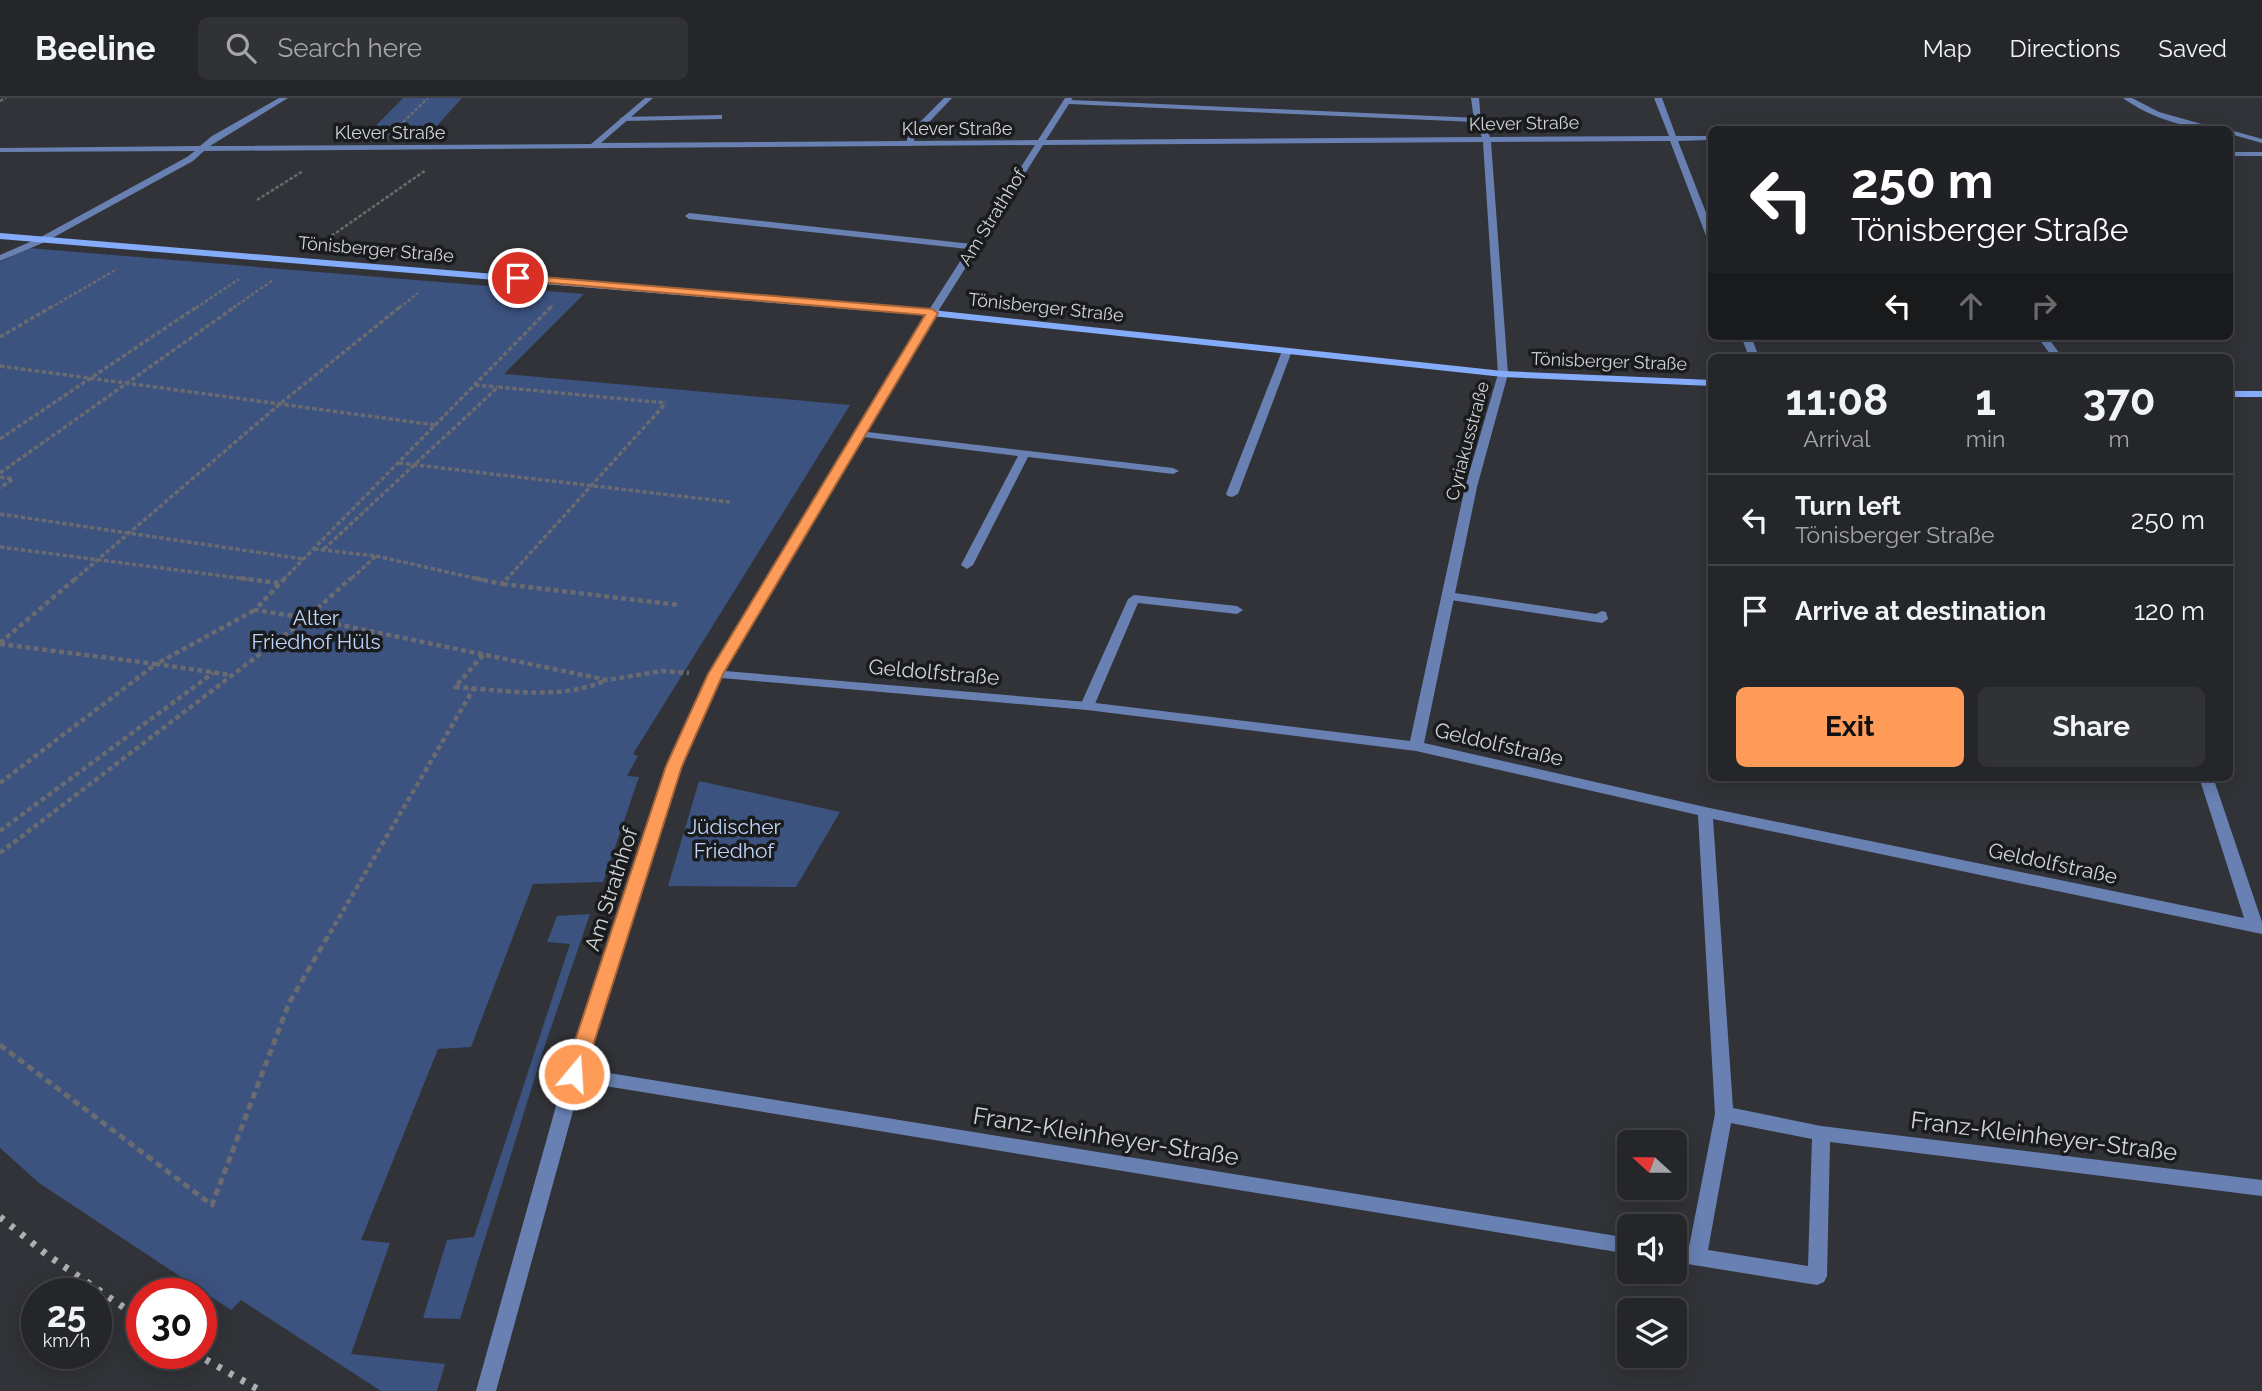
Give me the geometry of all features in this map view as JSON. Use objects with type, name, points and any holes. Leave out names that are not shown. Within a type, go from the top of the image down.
[{"type":"street","points":[[0,258],[42,240],[190,159],[215,138],[284,98]]},
{"type":"street","points":[[593,146],[649,98]]},
{"type":"street","points":[[909,144],[911,136],[948,98]]},
{"type":"street","points":[[1475,98],[1478,120],[1487,139]]},
{"type":"street","points":[[1658,98],[1708,230]]},
{"type":"street","points":[[2127,98],[2156,114],[2204,126]]},
{"type":"street","points":[[1068,100],[1478,120]]},
{"type":"street","name":"Am Strathhof","points":[[486,1391],[574,1074],[674,766],[716,674],[932,313],[1068,100]]},
{"type":"street","points":[[624,119],[719,117]]},
{"type":"street","points":[[2233,133],[2262,141]]},
{"type":"street","name":"Klever Straße","points":[[0,150],[1708,138]]},
{"type":"street","name":"Cyriakusstraße","points":[[1416,746],[1471,487],[1503,374],[1487,139]]},
{"type":"street","points":[[2233,154],[2262,154]]},
{"type":"street","points":[[689,216],[975,247]]},
{"type":"street","name":"Tönisberger Straße","points":[[0,236],[932,313],[1503,374],[1708,383]]},
{"type":"street","points":[[1232,494],[1287,351]]},
{"type":"street","points":[[2233,394],[2262,394]]},
{"type":"street","points":[[859,434],[1172,471]]},
{"type":"street","points":[[967,565],[1025,453]]},
{"type":"street","points":[[1448,596],[1602,618],[1602,615]]},
{"type":"street","points":[[1087,706],[1134,599],[1237,610]]},
{"type":"street","name":"Geldolfstraße","points":[[716,674],[1087,706],[1416,746],[1705,812],[2258,927]]},
{"type":"street","points":[[2207,781],[2258,927]]},
{"type":"street","points":[[1697,1257],[1724,1114],[1705,812]]},
{"type":"street","name":"Franz-Kleinheyer-Straße","points":[[574,1074],[1617,1244]]},
{"type":"street","name":"Franz-Kleinheyer-Straße","points":[[1724,1114],[1821,1133],[2262,1188]]},
{"type":"street","points":[[1687,1255],[1817,1276],[1821,1133]]},
{"type":"path","points":[[0,101],[6,98]]},
{"type":"path","points":[[379,147],[428,98]]},
{"type":"path","points":[[297,260],[458,147]]},
{"type":"path","points":[[257,200],[340,148]]},
{"type":"path","points":[[0,337],[127,263]]},
{"type":"path","points":[[0,439],[243,277],[230,275]]},
{"type":"path","points":[[0,475],[274,280],[266,279]]},
{"type":"path","points":[[0,643],[281,403],[422,290],[408,289]]},
{"type":"path","points":[[0,783],[156,664],[255,610],[556,302],[543,301]]},
{"type":"path","points":[[0,366],[435,425]]},
{"type":"path","points":[[475,384],[666,403],[502,584]]},
{"type":"path","points":[[323,550],[498,387]]},
{"type":"path","points":[[398,463],[730,502]]},
{"type":"path","points":[[0,475],[13,479],[0,488]]},
{"type":"path","points":[[0,514],[304,559]]},
{"type":"path","points":[[0,547],[280,583]]},
{"type":"path","points":[[314,549],[376,556],[502,584],[678,605]]},
{"type":"path","points":[[0,853],[307,618],[376,556]]},
{"type":"path","points":[[255,610],[307,618],[607,680]]},
{"type":"path","points":[[0,643],[232,675]]},
{"type":"path","points":[[483,655],[455,687],[556,692],[593,688],[607,680],[662,671],[716,674]]},
{"type":"path","points":[[0,831],[214,673]]},
{"type":"path","points":[[0,1045],[212,1205],[289,1003],[474,688]]},
{"type":"green space","points":[[403,98],[462,98],[425,139],[362,140]]},
{"type":"green space","name":"Alter Friedhof Hüls","points":[[29,248],[584,294],[504,374],[850,405],[633,754],[638,756],[627,776],[639,777],[603,882],[533,884],[471,1047],[438,1049],[361,1240],[390,1243],[351,1354],[445,1364],[437,1391],[381,1391],[241,1300],[231,1310],[217,1301],[217,1278],[183,1278],[39,1183],[0,1148],[0,262]]},
{"type":"green space","name":"Jüdischer Friedhof","points":[[699,781],[840,812],[796,887],[668,886]]},
{"type":"green space","points":[[590,914],[544,1048],[460,1319],[423,1318],[447,1240],[474,1237],[570,944],[547,942],[557,916]]},
{"type":"railway","points":[[0,1217],[46,1254],[126,1309]]},
{"type":"railway","points":[[217,1366],[261,1391]]},
{"type":"route","points":[[518,278],[932,313],[716,674],[674,766],[574,1074]]}]
